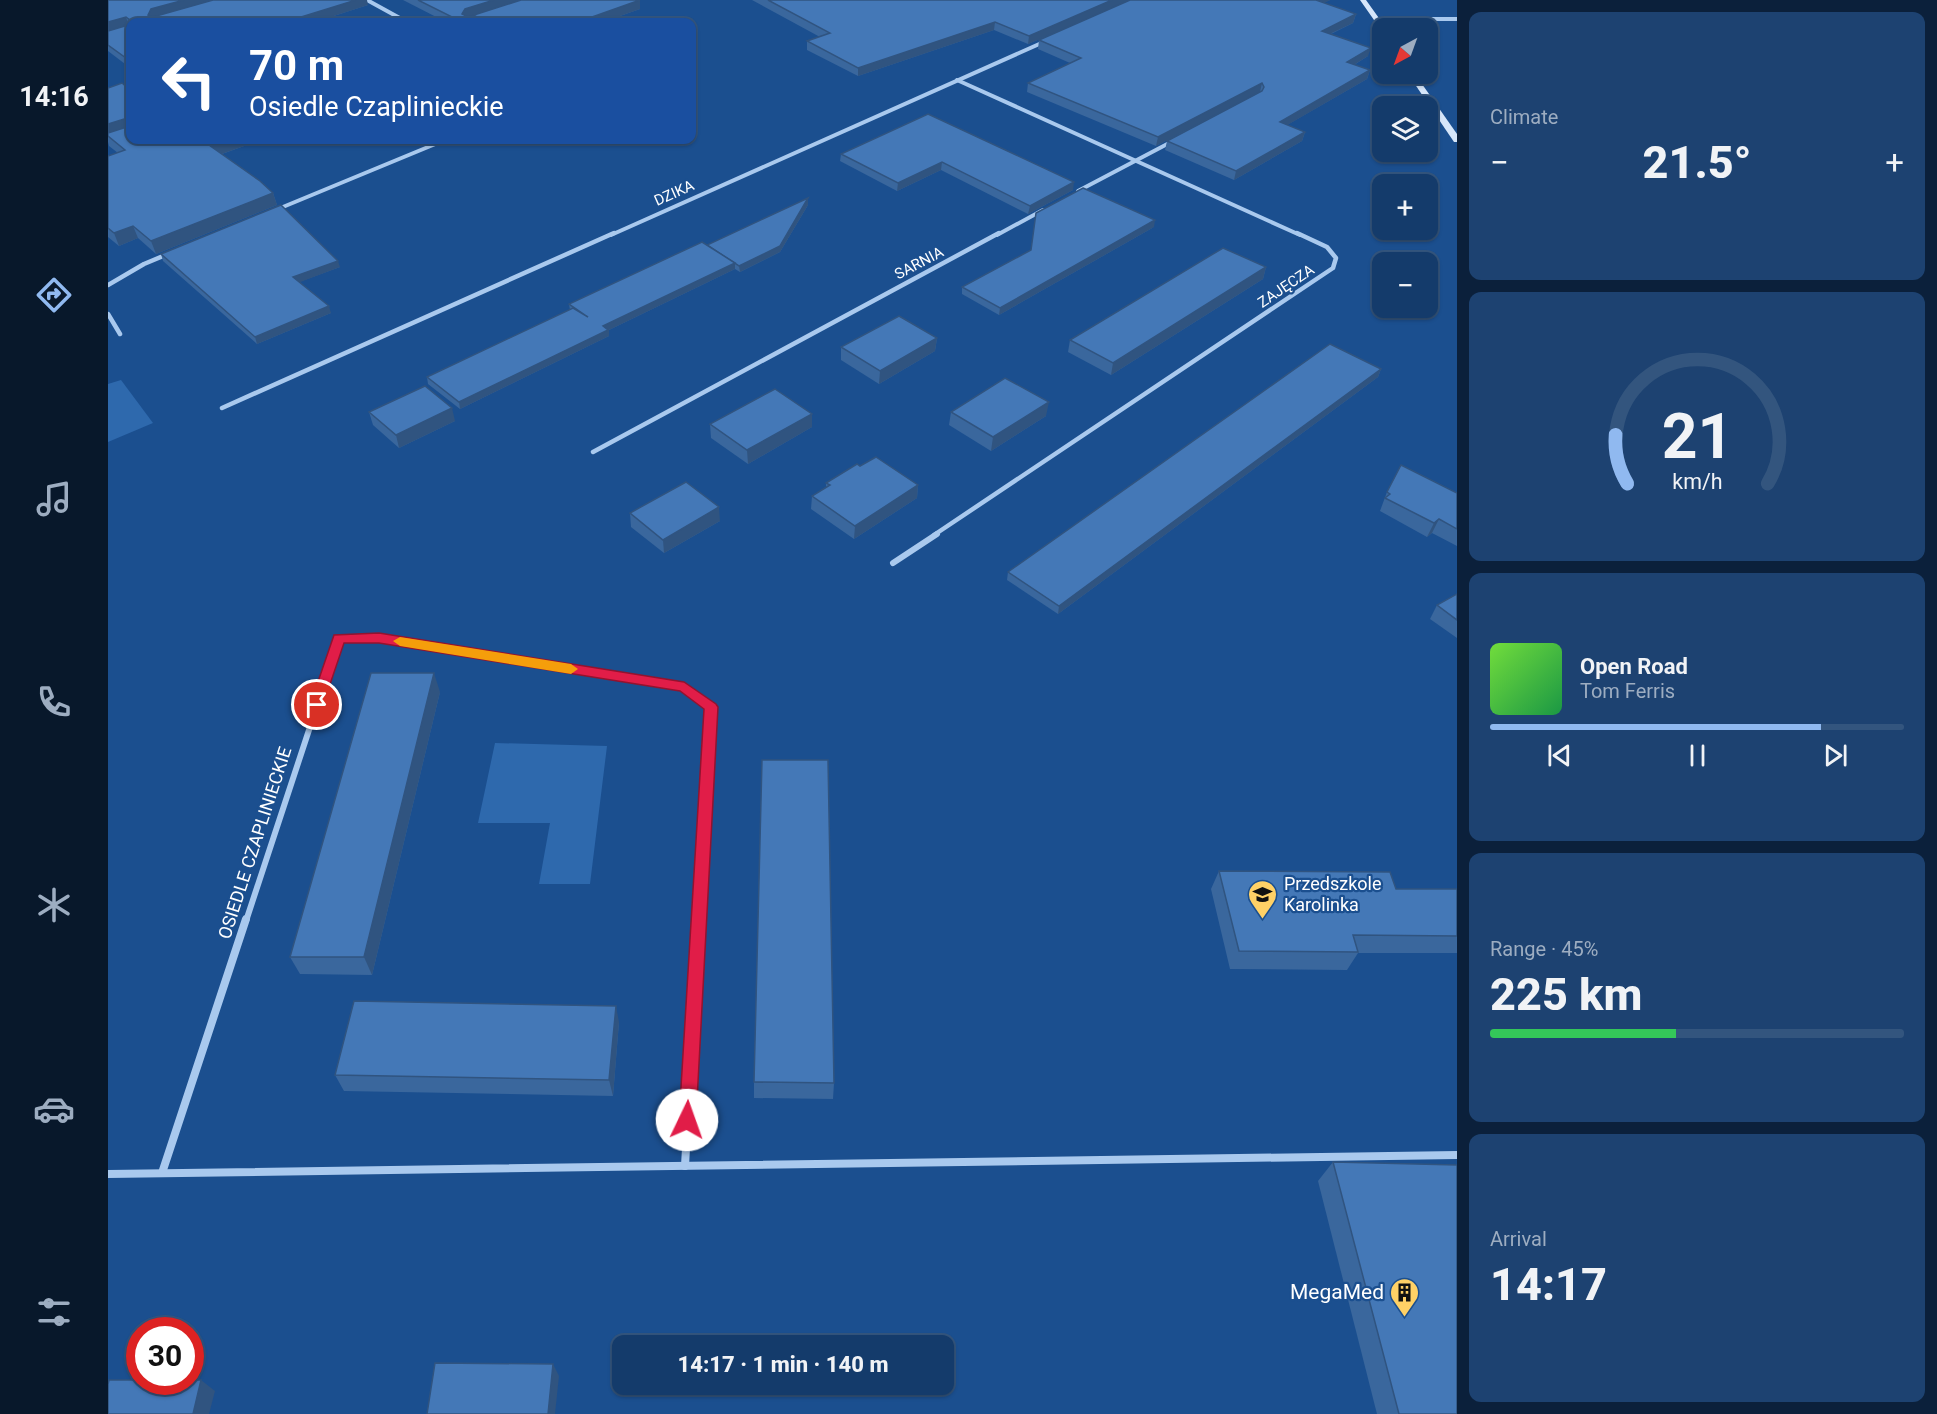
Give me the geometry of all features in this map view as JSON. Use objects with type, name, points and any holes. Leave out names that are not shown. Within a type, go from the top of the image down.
[{"type":"main road","points":[[1363,0],[1375,18]]},
{"type":"main road","points":[[1419,84],[1457,140]]},
{"type":"street","points":[[367,0],[400,18]]},
{"type":"street","points":[[1438,19],[1457,19]]},
{"type":"street","name":"DZIKA","points":[[222,408],[1052,38]]},
{"type":"street","name":"ZAJĘCZA","points":[[893,563],[1333,268],[1336,258],[1327,247],[957,80]]},
{"type":"street","points":[[1067,197],[1177,139]]},
{"type":"street","points":[[273,211],[435,144]]},
{"type":"street","name":"SARNIA","points":[[592,452],[1046,208]]},
{"type":"street","points":[[108,285],[144,264],[176,251]]},
{"type":"street","points":[[108,314],[120,334]]},
{"type":"street","name":"OSIEDLE CZAPLINIECKIE","points":[[162,1173],[339,639],[379,638],[684,687],[711,707],[684,1166]]},
{"type":"street","points":[[108,1174],[1457,1155]]},
{"type":"shaded area","points":[[121,380],[153,423],[108,442],[108,384]]},
{"type":"shaded area","points":[[495,743],[607,746],[590,884],[539,884],[550,823],[478,823]]},
{"type":"building","points":[[108,0],[184,0],[151,9],[148,15],[153,17],[213,0],[356,0],[298,18],[126,17],[108,22]]},
{"type":"building","points":[[418,0],[494,0],[465,9],[462,14],[468,17],[521,0],[640,0],[589,18],[479,18],[475,16],[473,18],[454,18]]},
{"type":"building","points":[[768,0],[1112,0],[1029,36],[995,22],[858,68],[807,41],[830,33]]},
{"type":"building","points":[[1130,0],[1316,0],[1356,14],[1322,31],[1371,48],[1347,62],[1370,70],[1280,122],[1305,132],[1236,171],[1167,141],[1262,91],[1264,87],[1262,83],[1158,137],[1028,83],[1081,58],[1039,40]]},
{"type":"building","points":[[126,26],[126,58],[108,45],[108,31]]},
{"type":"building","points":[[122,83],[126,86],[126,120],[108,124],[108,88]]},
{"type":"building","points":[[928,114],[1074,182],[1030,206],[942,162],[898,183],[841,154]]},
{"type":"building","points":[[126,127],[126,144],[212,144],[209,145],[273,193],[151,241],[133,226],[114,233],[108,228],[108,156],[125,150],[108,136],[108,133]]},
{"type":"building","points":[[1083,188],[1155,220],[1000,308],[962,287],[1031,250],[1036,213]]},
{"type":"building","points":[[808,198],[780,246],[739,266],[707,245]]},
{"type":"building","points":[[281,205],[338,261],[293,277],[329,306],[255,337],[161,254]]},
{"type":"building","points":[[702,242],[735,263],[603,326],[608,330],[459,402],[427,377],[573,308],[588,317],[569,304]]},
{"type":"building","points":[[1223,248],[1266,267],[1113,363],[1070,340]]},
{"type":"building","points":[[899,316],[937,338],[880,371],[841,347]]},
{"type":"building","points":[[1330,344],[1381,369],[1059,606],[1008,572]]},
{"type":"building","points":[[1005,378],[1049,402],[993,437],[951,412]]},
{"type":"building","points":[[425,386],[452,408],[396,435],[369,412]]},
{"type":"building","points":[[775,389],[812,414],[747,450],[710,424]]},
{"type":"building","points":[[876,457],[918,485],[855,526],[812,496],[830,485],[826,483],[857,464],[860,466]]},
{"type":"building","points":[[1401,465],[1457,493],[1457,529],[1439,519],[1434,523],[1385,498],[1390,494],[1387,492]]},
{"type":"building","points":[[686,482],[719,507],[663,540],[630,513]]},
{"type":"building","points":[[1457,594],[1457,620],[1437,605]]},
{"type":"building","points":[[371,673],[434,673],[364,957],[290,957]]},
{"type":"building","points":[[762,760],[828,760],[834,1083],[754,1082]]},
{"type":"building","points":[[1219,871],[1390,872],[1396,889],[1457,889],[1457,936],[1353,935],[1358,952],[1239,951]]},
{"type":"building","points":[[354,1001],[616,1006],[609,1080],[335,1075]]},
{"type":"building","name":"MegaMed","points":[[1333,1162],[1457,1165],[1457,1414],[1399,1414]]},
{"type":"building","points":[[435,1363],[553,1364],[548,1414],[427,1414]]},
{"type":"building","points":[[109,1380],[126,1380],[126,1395],[197,1395],[193,1414],[108,1414]]},
{"type":"slow traffic","points":[[400,641],[571,669]]},
{"type":"place","name":"Przedszkole Karolinka","points":[[1263,920]]},
{"type":"place","name":"MegaMed","points":[[1405,1318]]},
{"type":"route","points":[[317,705],[339,639],[379,638],[684,687],[711,707],[687,1120]]}]
